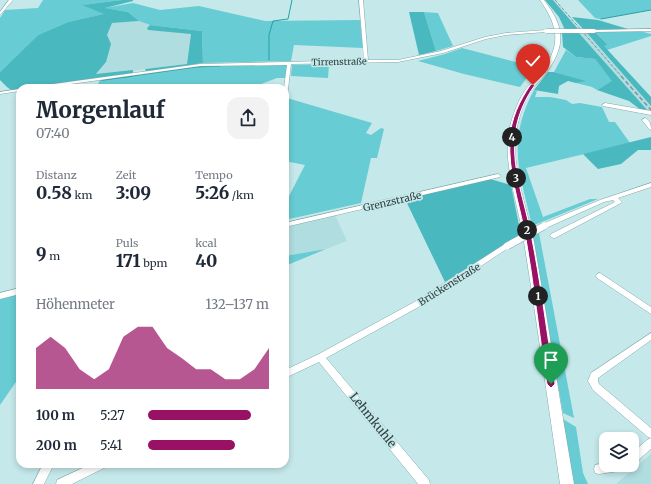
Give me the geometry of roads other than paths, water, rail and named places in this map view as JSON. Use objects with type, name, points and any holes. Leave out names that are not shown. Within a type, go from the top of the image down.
[{"type":"main road","points":[[542,0],[550,9],[557,23],[559,37],[558,48],[552,60],[526,94],[521,104],[514,123],[512,160],[528,234],[566,484]]},
{"type":"street","points":[[1,12],[11,0]]},
{"type":"street","points":[[164,0],[171,1]]},
{"type":"street","points":[[361,0],[366,62]]},
{"type":"street","name":"Tirrenstraße","points":[[643,30],[651,33]]},
{"type":"street","name":"Tirrenstraße","points":[[61,84],[200,65],[402,61],[412,57],[442,52],[485,38],[506,34],[546,31],[651,30]]},
{"type":"street","points":[[287,84],[289,63]]},
{"type":"street","points":[[0,94],[16,91]]},
{"type":"street","points":[[604,105],[651,113]]},
{"type":"street","points":[[645,120],[651,128]]},
{"type":"street","name":"Grenzstraße","points":[[289,224],[498,176]]},
{"type":"street","name":"Brückenstraße","points":[[289,372],[421,302],[507,246],[544,226],[614,197],[651,185]]},
{"type":"street","points":[[554,236],[619,202],[614,197]]},
{"type":"street","points":[[600,276],[651,312]]},
{"type":"street","points":[[0,296],[16,292]]},
{"type":"street","points":[[651,336],[594,376],[593,381],[596,387],[651,434]]},
{"type":"street","name":"Lehmkuhle","points":[[320,356],[425,484]]},
{"type":"street","points":[[639,453],[651,443]]},
{"type":"street","points":[[38,484],[47,468]]},
{"type":"street","points":[[61,484],[94,468]]},
{"type":"waterway","points":[[269,60],[269,35],[273,21],[288,19],[292,0]]},
{"type":"waterway","points":[[601,19],[651,10]]},
{"type":"waterway","points":[[125,77],[196,67],[220,66]]},
{"type":"waterway","points":[[102,80],[132,76]]},
{"type":"railway","points":[[555,0],[622,77]]},
{"type":"railway","points":[[621,76],[651,110]]}]
